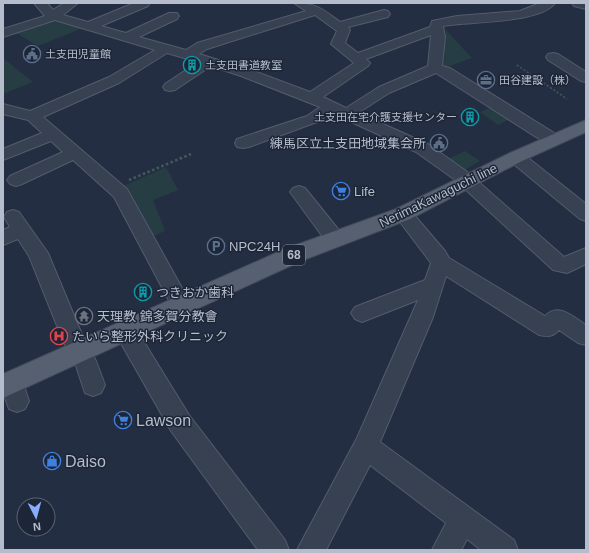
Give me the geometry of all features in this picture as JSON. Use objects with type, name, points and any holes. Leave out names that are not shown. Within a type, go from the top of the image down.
[{"type":"main road","name":"NerimaKawaguchi line","points":[[11,390],[79,351],[293,255],[404,214],[466,181],[516,157],[584,128]]},
{"type":"street","points":[[40,3],[48,13],[55,16],[88,27],[210,61],[312,98],[422,148],[458,173],[560,265],[567,265],[586,255]]},
{"type":"street","points":[[6,28],[55,16],[72,3]]},
{"type":"street","points":[[114,3],[128,10]]},
{"type":"street","points":[[88,27],[144,3]]},
{"type":"street","points":[[356,58],[432,24],[461,13],[520,15],[549,3]]},
{"type":"street","points":[[578,3],[586,6]]},
{"type":"street","points":[[188,55],[202,46],[230,38],[314,7],[344,30],[338,44],[363,63],[312,98]]},
{"type":"street","points":[[338,26],[384,14]]},
{"type":"street","points":[[126,38],[173,16]]},
{"type":"street","points":[[432,24],[435,68]]},
{"type":"street","points":[[221,25],[230,38]]},
{"type":"street","points":[[3,109],[15,111],[26,116],[32,116],[114,80],[165,49]]},
{"type":"street","points":[[553,57],[586,78]]},
{"type":"street","points":[[170,87],[210,61]]},
{"type":"street","points":[[114,62],[131,70]]},
{"type":"street","points":[[346,114],[384,90],[435,68],[445,71],[553,140]]},
{"type":"street","points":[[243,143],[312,119],[331,107]]},
{"type":"street","points":[[32,116],[122,193],[182,306]]},
{"type":"street","points":[[3,155],[53,134]]},
{"type":"street","points":[[16,180],[75,153]]},
{"type":"street","points":[[516,157],[586,214]]},
{"type":"street","points":[[299,192],[335,239]]},
{"type":"street","points":[[404,214],[438,256],[441,263],[547,328],[557,318],[586,336]]},
{"type":"street","points":[[3,238],[17,223],[38,253],[79,351],[85,361],[93,385]]},
{"type":"street","points":[[311,550],[366,448],[422,317],[441,263]]},
{"type":"street","points":[[362,314],[432,286]]},
{"type":"street","points":[[125,331],[136,365],[275,550]]},
{"type":"street","points":[[366,448],[504,550]]},
{"type":"street","points":[[446,550],[463,520]]},
{"type":"path","points":[[517,65],[567,99]]},
{"type":"path","points":[[114,186],[192,154]]},
{"type":"green space","points":[[59,21],[83,28],[38,46],[16,33],[51,22]]},
{"type":"green space","points":[[446,30],[472,58],[447,67],[442,64],[444,62]]},
{"type":"green space","points":[[3,58],[33,82],[3,94]]},
{"type":"green space","points":[[493,107],[510,119],[498,125],[480,112]]},
{"type":"green space","points":[[465,151],[480,161],[463,171],[448,159]]},
{"type":"green space","points":[[166,167],[178,190],[153,200],[165,231],[154,236],[127,187],[124,186]]},
{"type":"place","name":"土支田児童館","points":[[32,54]]},
{"type":"place","name":"土支田書道教室","points":[[192,65]]},
{"type":"place","name":"田谷建設（株）","points":[[486,80]]},
{"type":"place","name":"土支田在宅介護支援センター","points":[[470,117]]},
{"type":"place","name":"練馬区立土支田地域集会所","points":[[439,143]]},
{"type":"place","name":"Life","points":[[341,191]]},
{"type":"place","name":"NPC24H","points":[[216,246]]},
{"type":"place","name":"つきおか歯科","points":[[143,292]]},
{"type":"place","name":"天理教 錦多賀分教會","points":[[84,316]]},
{"type":"place","name":"たいら整形外科クリニック","points":[[59,336]]},
{"type":"place","name":"Lawson","points":[[123,420]]},
{"type":"place","name":"Daiso","points":[[52,461]]}]
